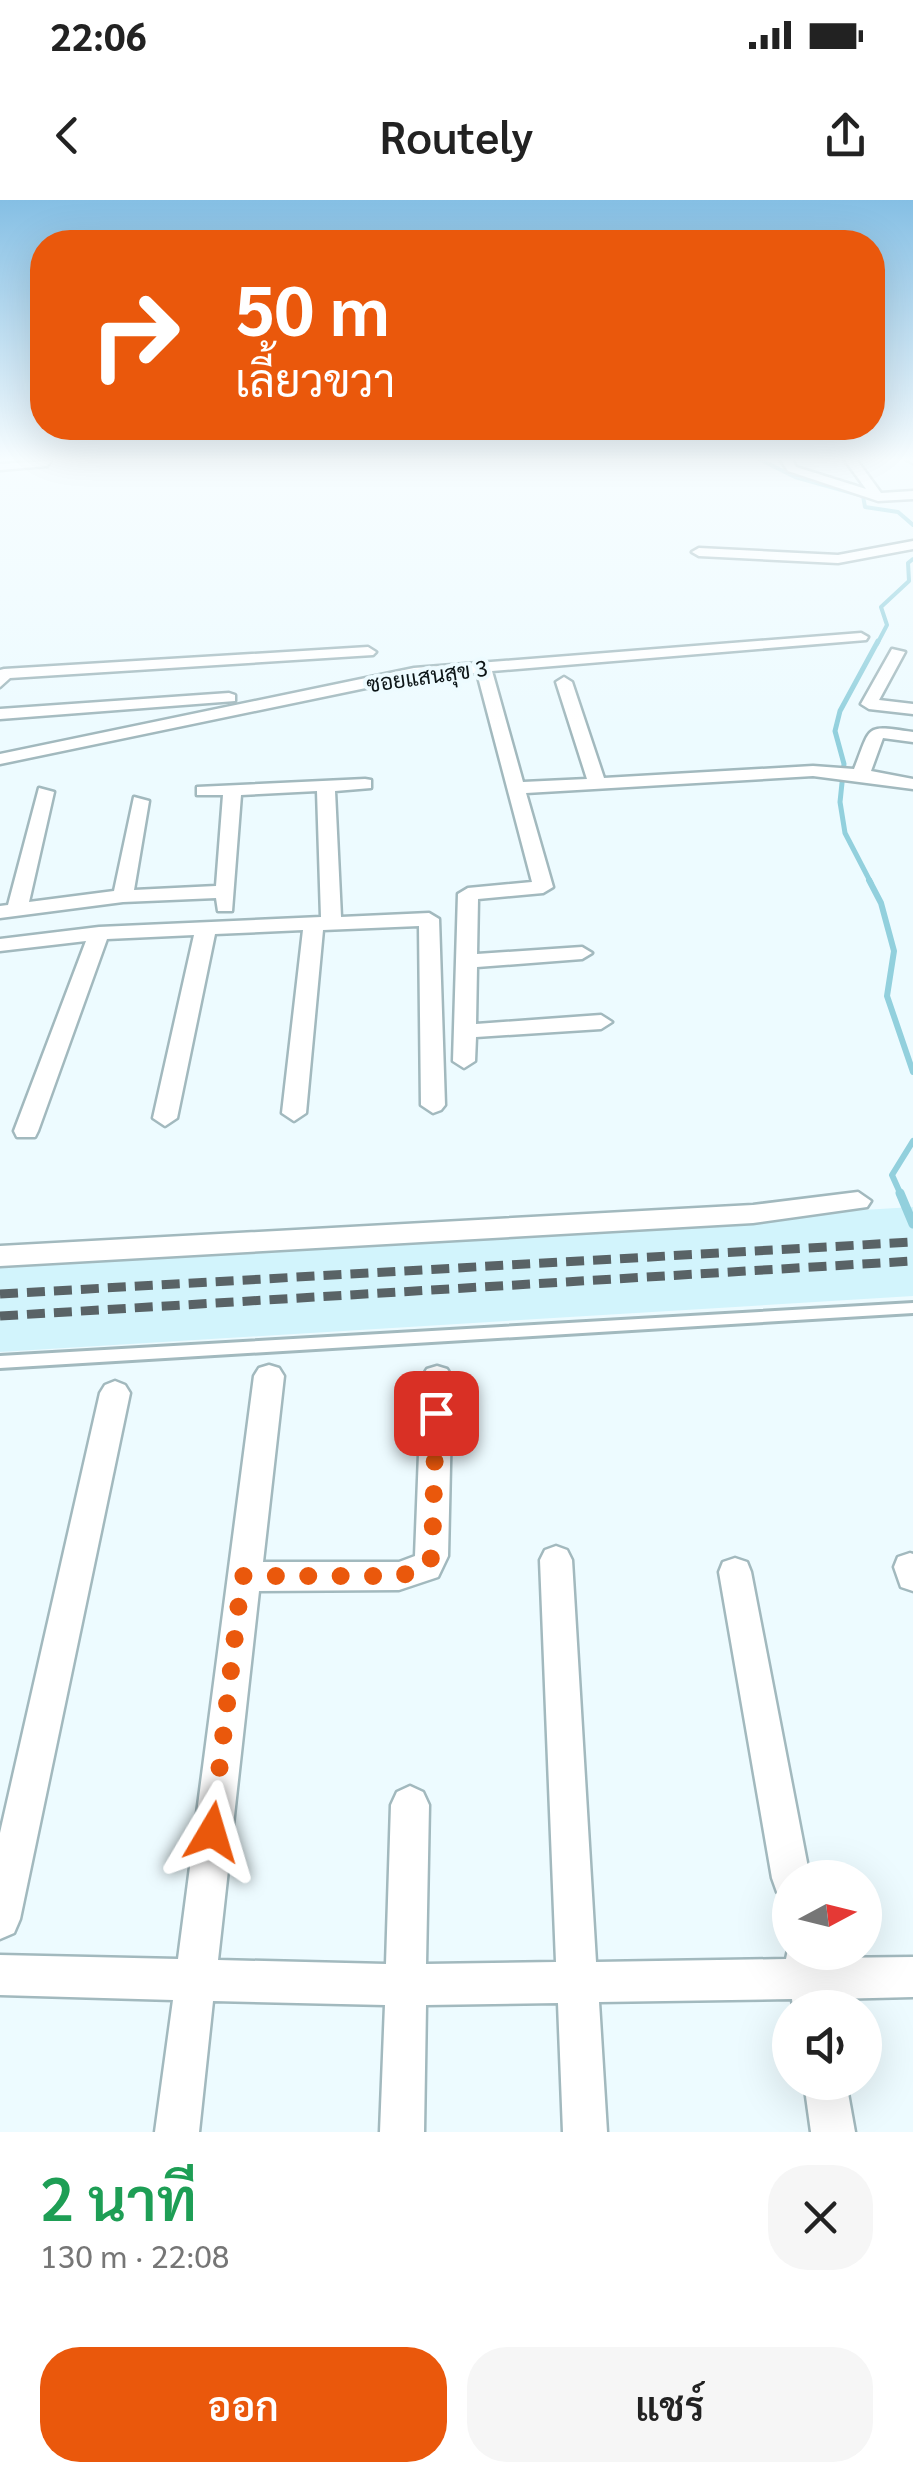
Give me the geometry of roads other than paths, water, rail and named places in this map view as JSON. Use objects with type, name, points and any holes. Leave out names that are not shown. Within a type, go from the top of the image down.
[{"type":"street","points":[[699,552],[838,559],[891,549]]},
{"type":"street","name":"ซอยแสนสุข 3","points":[[0,759],[244,703],[414,673],[861,638]]},
{"type":"street","points":[[0,682],[4,674],[368,652]]},
{"type":"street","points":[[897,652],[869,704],[913,709]]},
{"type":"street","points":[[0,714],[244,703],[243,660]]},
{"type":"street","points":[[464,1061],[468,894],[543,887],[483,668]]},
{"type":"street","points":[[888,670],[913,672]]},
{"type":"street","points":[[564,682],[597,784]]},
{"type":"street","points":[[858,774],[878,732],[913,738]]},
{"type":"street","points":[[516,788],[832,772],[913,784]]},
{"type":"street","points":[[203,791],[365,784]]},
{"type":"street","points":[[294,1113],[323,921],[326,785]]},
{"type":"street","points":[[165,1118],[226,892],[232,790]]},
{"type":"street","points":[[45,792],[9,911],[123,896],[226,892]]},
{"type":"street","points":[[123,896],[140,801]]},
{"type":"street","points":[[0,945],[99,934],[429,919],[433,1105]]},
{"type":"street","points":[[26,1130],[99,934]]},
{"type":"street","points":[[466,960],[582,953]]},
{"type":"street","points":[[465,1031],[601,1022]]},
{"type":"street","points":[[0,1256],[734,1216],[858,1201]]},
{"type":"street","points":[[177,2132],[269,1376]]},
{"type":"street","points":[[242,1576],[399,1576],[426,1568],[432,1556],[438,1377]]},
{"type":"street","points":[[0,1919],[115,1393]]},
{"type":"street","points":[[556,1560],[574,1980],[585,2132]]},
{"type":"street","points":[[736,1572],[788,1860]]},
{"type":"street","points":[[402,2132],[410,1806]]},
{"type":"street","points":[[0,1975],[404,1985],[913,1977]]},
{"type":"street","points":[[829,2100],[833,2132]]},
{"type":"lane","points":[[0,1362],[913,1308]]},
{"type":"waterway","points":[[877,644],[887,625],[881,607],[909,581],[908,563],[913,559]]},
{"type":"waterway","points":[[871,883],[845,833],[840,802],[844,764],[835,731],[840,711],[878,641]]},
{"type":"waterway","points":[[869,880],[881,903],[894,951],[887,996],[913,1072]]},
{"type":"waterway","points":[[901,1195],[892,1175],[913,1141]]},
{"type":"waterway","points":[[900,1193],[913,1224]]},
{"type":"railway","points":[[0,1294],[913,1242]]},
{"type":"railway","points":[[0,1316],[913,1261]]}]
